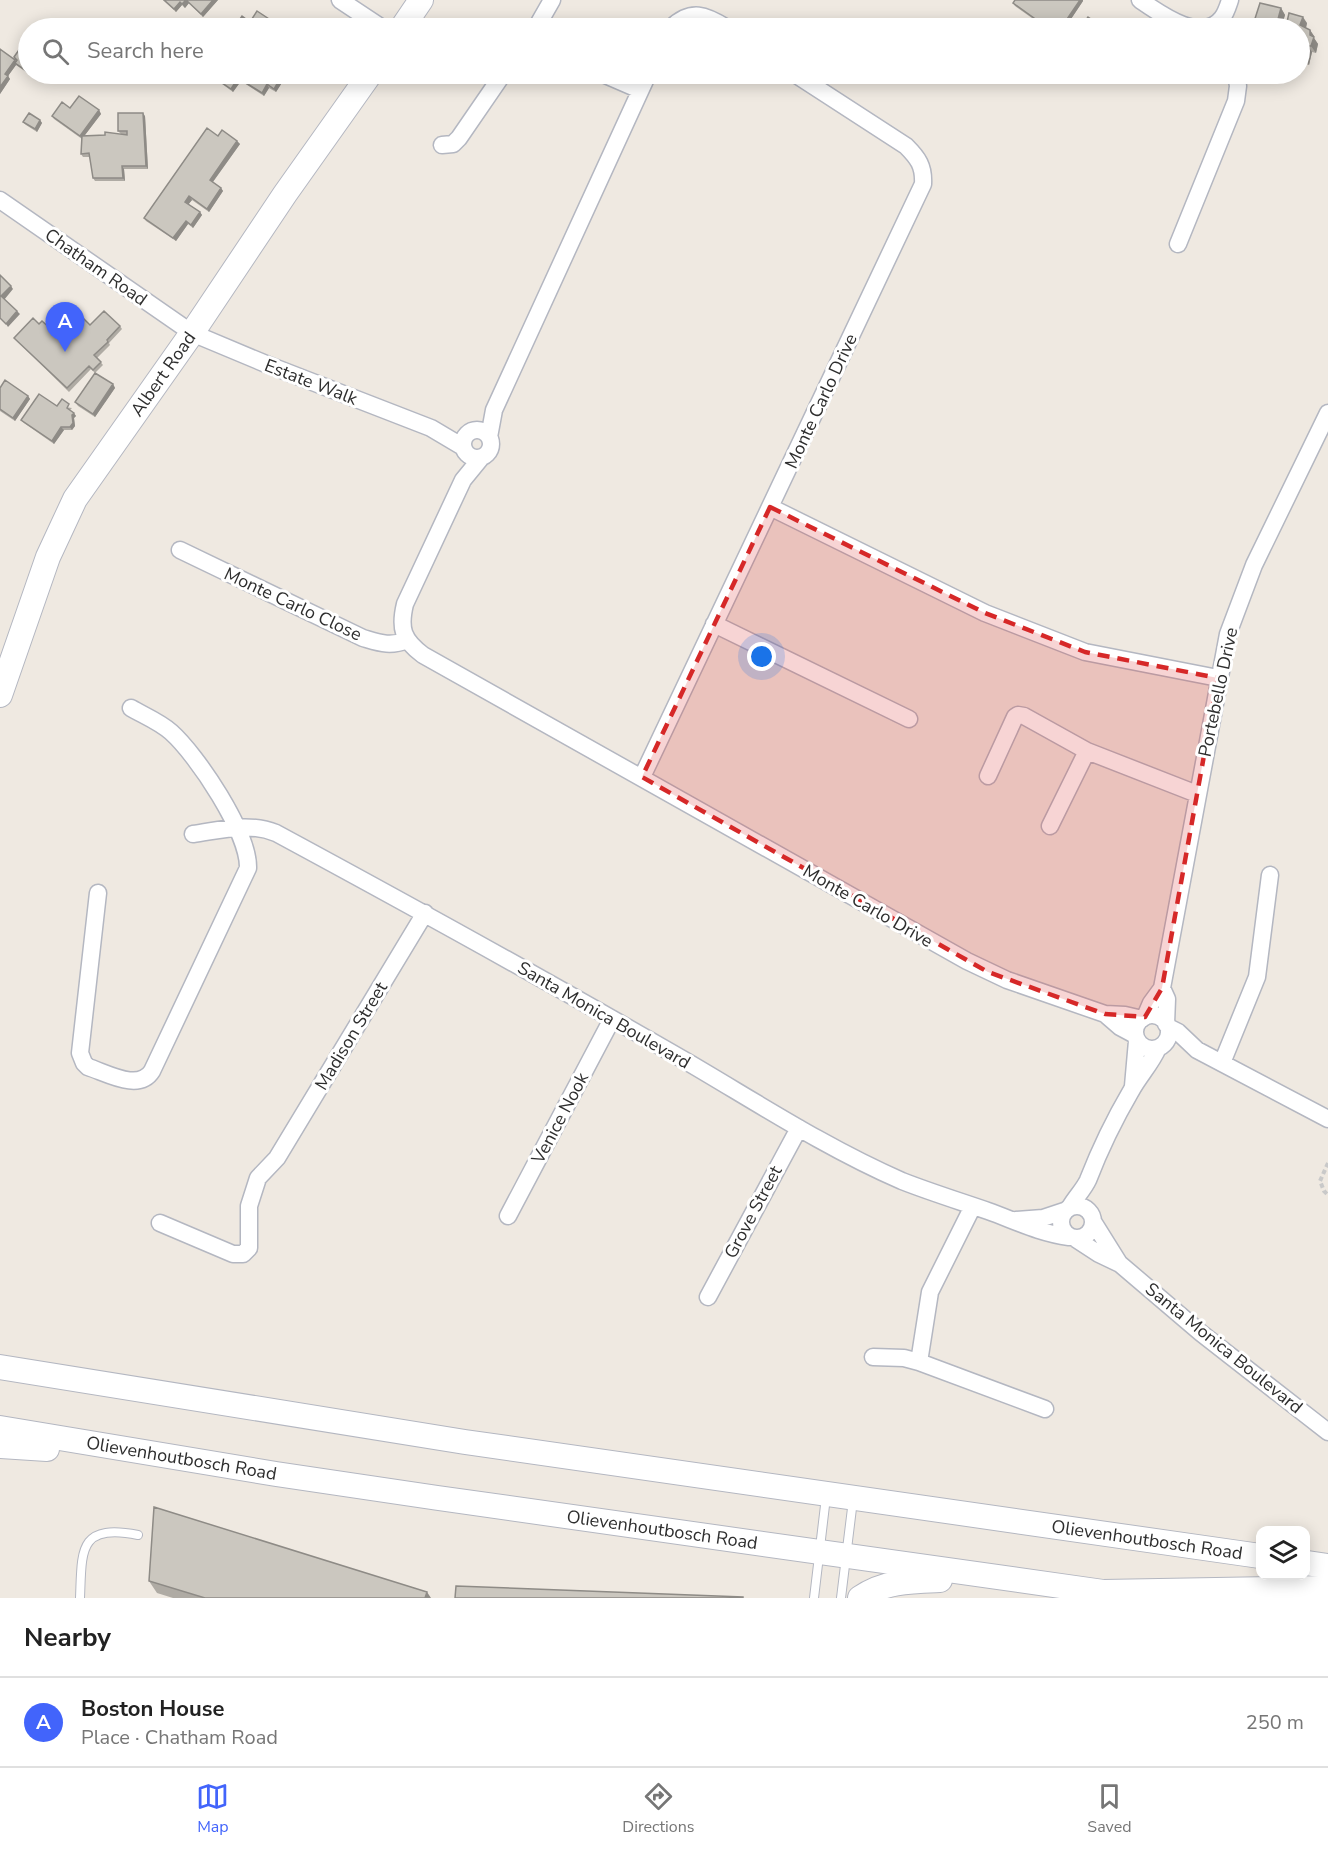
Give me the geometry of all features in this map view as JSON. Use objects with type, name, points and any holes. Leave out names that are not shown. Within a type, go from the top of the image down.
[{"type":"main road","points":[[409,18],[421,0]]},
{"type":"main road","name":"Albert Road","points":[[0,695],[48,557],[70,508],[363,84]]},
{"type":"main road","name":"Olievenhoutbosch Road","points":[[0,1366],[465,1442],[1256,1555]]},
{"type":"main road","name":"Olievenhoutbosch Road","points":[[0,1428],[438,1498],[1103,1592],[1328,1588]]},
{"type":"main road","points":[[0,1446],[202,1461]]},
{"type":"main road","points":[[1310,1564],[1328,1566]]},
{"type":"main road","points":[[860,1598],[894,1582],[994,1577]]},
{"type":"street","points":[[340,0],[367,18]]},
{"type":"street","points":[[542,18],[552,0]]},
{"type":"street","points":[[1140,0],[1166,18]]},
{"type":"street","points":[[1222,18],[1230,0]]},
{"type":"street","points":[[683,18],[697,15],[711,18]]},
{"type":"street","points":[[442,144],[453,144],[459,138],[496,84]]},
{"type":"street","points":[[626,84],[640,90]]},
{"type":"street","points":[[407,640],[401,620],[405,604],[462,480],[472,440],[494,410],[643,84]]},
{"type":"street","name":"Monte Carlo Drive","points":[[642,777],[923,184],[924,171],[920,162],[906,146],[810,84]]},
{"type":"street","points":[[1178,244],[1236,101],[1238,84]]},
{"type":"street","name":"Chatham Road","points":[[0,200],[192,333]]},
{"type":"street","name":"Estate Walk","points":[[192,333],[431,428],[448,428],[472,440]]},
{"type":"street","name":"Portebello Drive","points":[[1143,1018],[1162,988],[1228,634],[1240,598],[1328,413]]},
{"type":"street","points":[[462,480],[490,449],[472,440]]},
{"type":"street","points":[[770,507],[985,613],[1085,652],[1218,678]]},
{"type":"street","name":"Monte Carlo Close","points":[[180,550],[363,638],[382,644],[395,645],[407,640]]},
{"type":"street","points":[[714,624],[909,719]]},
{"type":"street","name":"Monte Carlo Drive","points":[[407,640],[423,655],[967,962],[1007,980],[1105,1014],[1143,1018]]},
{"type":"street","points":[[98,893],[80,1053],[84,1064],[88,1067],[132,1082],[148,1077],[152,1071],[248,868],[248,859],[236,827],[196,758],[170,730],[131,708]]},
{"type":"street","points":[[988,776],[1015,717],[1018,715],[1024,716],[1087,751],[1197,794]]},
{"type":"street","points":[[1050,826],[1087,751]]},
{"type":"street","name":"Santa Monica Boulevard","points":[[193,834],[236,827],[262,828],[276,833],[425,913],[799,1128],[901,1180],[1015,1220],[1027,1227],[1073,1238],[1120,1264],[1201,1333],[1328,1432]]},
{"type":"street","points":[[1222,1063],[1257,977],[1270,875]]},
{"type":"street","name":"Madison Street","points":[[160,1223],[233,1254],[243,1254],[249,1248],[249,1206],[258,1178],[277,1158],[425,913]]},
{"type":"street","name":"Portebello Drive","points":[[1162,988],[1167,999],[1167,1025]]},
{"type":"street","name":"Monte Carlo Drive","points":[[1105,1014],[1136,1038]]},
{"type":"street","points":[[1133,1087],[1138,1023],[1143,1018],[1157,1016],[1197,1050],[1328,1119]]},
{"type":"street","name":"Venice Nook","points":[[508,1216],[612,1020]]},
{"type":"street","points":[[1087,1182],[1092,1218],[1088,1235],[1073,1238],[1064,1232],[1061,1218],[1087,1182],[1106,1136],[1133,1087],[1159,1047],[1166,1042],[1167,1025]]},
{"type":"street","points":[[1136,1038],[1147,1049],[1159,1047],[1197,1050]]},
{"type":"street","name":"Grove Street","points":[[708,1296],[799,1128]]},
{"type":"street","points":[[920,1362],[930,1292],[973,1206]]},
{"type":"street","points":[[1067,1209],[1078,1206],[1085,1208],[1092,1218]]},
{"type":"street","name":"Santa Monica Boulevard","points":[[1015,1220],[1043,1218],[1067,1209]]},
{"type":"street","name":"Santa Monica Boulevard","points":[[1092,1218],[1120,1264]]},
{"type":"street","points":[[873,1357],[904,1358],[920,1362],[1045,1410]]},
{"type":"lane","points":[[814,1598],[827,1493]]},
{"type":"lane","points":[[841,1598],[853,1497]]},
{"type":"lane","points":[[80,1598],[82,1554],[87,1542],[94,1536],[107,1532],[138,1535]]},
{"type":"path","points":[[1328,1163],[1320,1181],[1328,1195]]},
{"type":"highlighted area","points":[[770,507],[985,613],[1085,652],[1218,678],[1162,988],[1145,1017],[1105,1014],[988,972],[642,777]]},
{"type":"building","points":[[164,0],[186,0],[182,4],[180,2],[174,9]]},
{"type":"building","points":[[186,0],[213,0],[201,14]]},
{"type":"building","points":[[1015,0],[1080,0],[1068,18],[1034,18],[1013,3]]},
{"type":"building","points":[[1260,3],[1281,8],[1278,18],[1255,18]]},
{"type":"building","points":[[257,11],[268,18],[253,18]]},
{"type":"building","points":[[1289,13],[1303,18],[1288,18]]},
{"type":"building","points":[[1310,35],[1314,37],[1310,46]]},
{"type":"building","points":[[0,49],[15,60],[5,74],[8,76],[0,87]]},
{"type":"building","points":[[18,51],[18,65],[15,63],[17,60],[14,57]]},
{"type":"building","points":[[224,84],[234,84],[231,89]]},
{"type":"building","points":[[248,84],[267,84],[262,93]]},
{"type":"building","points":[[267,84],[277,84],[274,89]]},
{"type":"building","points":[[79,96],[99,110],[80,136],[52,116],[62,102],[70,108]]},
{"type":"building","points":[[29,113],[40,120],[35,129],[23,122]]},
{"type":"building","points":[[118,113],[143,113],[146,166],[122,166],[123,178],[93,178],[89,153],[81,154],[82,136],[105,135],[105,132],[127,135],[127,131],[118,131]]},
{"type":"building","points":[[207,128],[218,136],[222,130],[237,141],[210,180],[221,188],[207,209],[189,196],[185,202],[200,212],[191,225],[186,221],[173,238],[144,218]]},
{"type":"building","points":[[0,275],[11,286],[1,296],[17,311],[6,324],[0,318]]},
{"type":"building","points":[[74,309],[90,325],[104,311],[120,326],[94,355],[101,362],[93,370],[89,366],[67,388],[14,338],[33,318],[39,324],[42,321],[53,331]]},
{"type":"building","points":[[95,373],[113,384],[93,414],[75,402]]},
{"type":"building","points":[[5,380],[28,396],[13,418],[0,409],[0,388]]},
{"type":"building","points":[[39,394],[57,406],[62,399],[69,404],[67,408],[74,413],[70,427],[61,427],[52,441],[21,420]]},
{"type":"building","points":[[154,1507],[427,1592],[425,1598],[205,1598],[149,1581]]},
{"type":"building","points":[[456,1586],[743,1597],[743,1598],[455,1598]]},
{"type":"place","name":"Boston House","points":[[65,352]]}]
